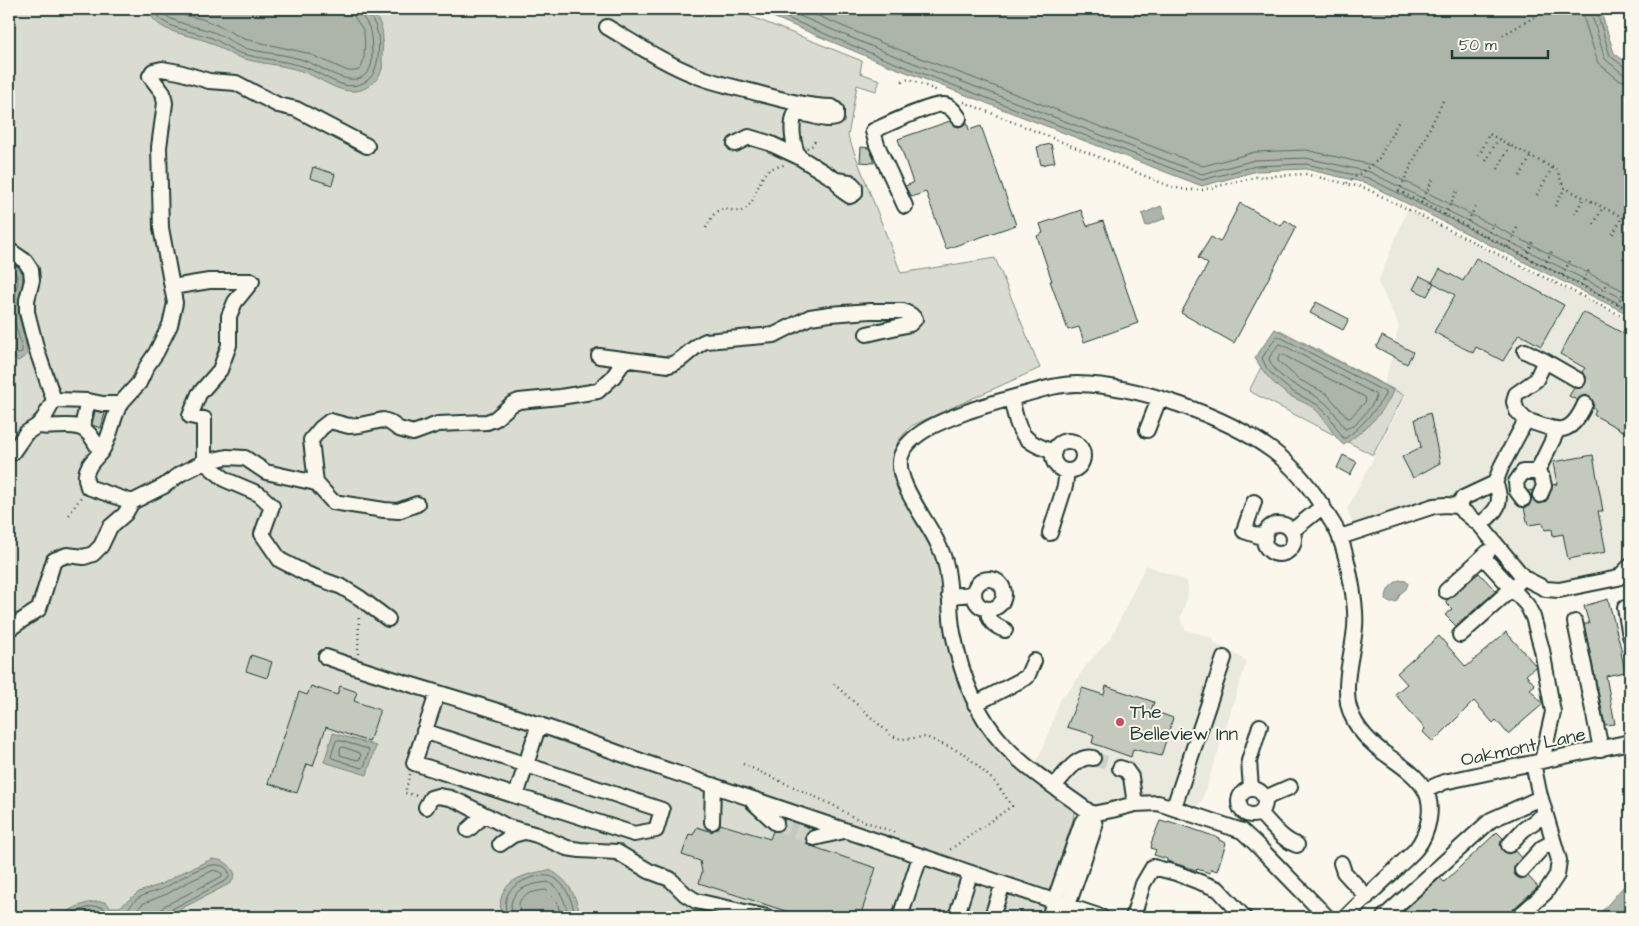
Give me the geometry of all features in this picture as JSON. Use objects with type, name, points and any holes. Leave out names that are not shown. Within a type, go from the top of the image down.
[{"type":"street","points":[[607,27],[677,68],[695,76],[732,88],[786,101],[824,107],[832,106],[836,110],[836,118],[829,120],[802,113],[795,114],[792,120],[796,151],[795,158]]},
{"type":"street","points":[[132,502],[88,487],[85,476],[90,464],[101,452],[120,404],[140,383],[146,366],[156,353],[170,326],[176,303],[161,228],[159,147],[165,103],[163,93],[150,76],[153,71],[162,69],[179,72],[248,88],[259,96],[278,105],[296,109],[367,146]]},
{"type":"street","points":[[905,206],[877,145],[873,131],[928,108],[943,105],[953,109],[959,118]]},
{"type":"street","points":[[735,144],[749,137],[770,143],[836,180]]},
{"type":"street","points":[[9,250],[25,261],[30,270],[32,280],[27,300],[27,312],[37,351],[54,400],[50,409],[37,426],[26,433],[12,453]]},
{"type":"street","points":[[172,287],[209,281],[252,282],[235,302],[229,316],[228,345],[220,370],[199,394],[190,416],[204,419],[204,462]]},
{"type":"street","points":[[600,356],[669,365],[675,364],[699,344],[706,341],[774,335],[810,317],[870,311],[903,311],[911,314],[915,319],[910,324],[866,334]]},
{"type":"street","points":[[1525,351],[1578,380]]},
{"type":"street","points":[[417,504],[398,510],[384,510],[333,502],[316,483],[311,440],[330,420],[350,426],[382,420],[413,433],[438,424],[487,422],[520,400],[560,397],[598,391],[613,378],[625,360]]},
{"type":"street","points":[[1545,361],[1536,380],[1516,394],[1514,402],[1517,411],[1526,420],[1557,431],[1568,428],[1580,416],[1585,404]]},
{"type":"street","points":[[1092,814],[1027,766],[1006,747],[989,727],[975,704],[962,670],[952,629],[948,574],[940,546],[906,488],[900,471],[900,458],[907,444],[918,434],[948,419],[981,406],[1050,387],[1074,384],[1123,390],[1159,399],[1195,411],[1244,433],[1273,451],[1297,471],[1323,506],[1340,537],[1352,586],[1355,624],[1348,676],[1348,705],[1358,727],[1373,744],[1415,777],[1426,790],[1430,812],[1425,832],[1417,847],[1346,917]]},
{"type":"street","points":[[1011,398],[1018,426],[1026,439],[1038,447],[1054,452]]},
{"type":"street","points":[[1147,430],[1159,399]]},
{"type":"street","points":[[54,400],[120,404]]},
{"type":"street","points":[[82,428],[88,401]]},
{"type":"street","points":[[1480,526],[1494,512],[1498,504],[1499,493],[1495,483],[1502,465],[1526,420]]},
{"type":"street","points":[[37,426],[46,428],[82,428],[89,433],[101,452]]},
{"type":"street","points":[[1537,472],[1557,431]]},
{"type":"street","points":[[1065,442],[1075,443],[1082,450],[1083,460],[1077,468],[1068,471],[1056,465],[1053,456],[1060,444],[1065,442]]},
{"type":"street","points":[[9,630],[39,609],[54,560],[67,555],[84,557],[94,554],[101,546],[110,527],[125,514],[132,502],[164,486],[180,474],[204,462],[227,456],[245,458],[266,472],[316,483]]},
{"type":"street","points":[[204,462],[226,480],[259,494],[272,506],[262,534],[280,560],[308,574],[342,587],[388,619]]},
{"type":"street","points":[[1050,533],[1066,486],[1068,471]]},
{"type":"street","points":[[1523,499],[1517,491],[1516,482],[1523,472],[1537,472]]},
{"type":"street","points":[[1537,472],[1542,478],[1544,486],[1540,495]]},
{"type":"street","points":[[1457,506],[1463,498],[1495,483]]},
{"type":"street","points":[[1254,502],[1244,531],[1265,538]]},
{"type":"street","points":[[1292,531],[1323,506]]},
{"type":"street","points":[[1340,537],[1434,506],[1457,506],[1480,526],[1524,578],[1546,589],[1559,590],[1618,578],[1630,566]]},
{"type":"street","points":[[1276,524],[1285,525],[1292,531],[1294,536],[1292,546],[1284,552],[1280,553],[1267,547],[1265,538],[1268,529],[1276,524]]},
{"type":"street","points":[[1446,591],[1496,544]]},
{"type":"street","points":[[1483,557],[1513,588],[1527,605],[1533,617],[1552,701],[1553,712],[1537,762],[1540,798],[1559,860],[1557,876],[1545,893],[1518,917]]},
{"type":"street","points":[[1460,635],[1524,578]]},
{"type":"street","points":[[984,579],[993,579],[1001,585],[1004,594],[1003,599],[997,606],[988,608],[980,606],[974,594],[977,585],[984,579]]},
{"type":"street","points":[[949,596],[974,594]]},
{"type":"street","points":[[988,608],[990,620],[999,628],[1005,630]]},
{"type":"street","points":[[1625,608],[1630,636]]},
{"type":"street","points":[[1575,622],[1601,749]]},
{"type":"street","points":[[326,657],[437,694],[539,724],[673,773],[1004,884],[1062,908],[1101,917]]},
{"type":"street","points":[[1174,807],[1224,658]]},
{"type":"street","points":[[975,704],[1027,677],[1034,660]]},
{"type":"street","points":[[424,730],[662,810],[656,830],[634,834],[414,763],[424,730],[437,694]]},
{"type":"street","points":[[516,796],[539,724]]},
{"type":"street","points":[[1251,789],[1249,761],[1260,726]]},
{"type":"street","name":"Oakmont Lane","points":[[1426,790],[1444,782],[1630,742]]},
{"type":"street","points":[[1054,786],[1080,760],[1093,758]]},
{"type":"street","points":[[1120,768],[1126,770],[1130,777],[1135,804]]},
{"type":"street","points":[[712,822],[713,786]]},
{"type":"street","points":[[1265,798],[1290,787]]},
{"type":"street","points":[[1242,831],[1254,814],[1265,807],[1265,798],[1260,791],[1251,789],[1243,792],[1239,800],[1241,809],[1254,814],[1291,843],[1297,845]]},
{"type":"street","points":[[429,803],[438,796],[450,798],[508,827],[537,835],[567,848],[617,852],[649,871],[670,879],[685,894],[696,901],[767,917]]},
{"type":"street","points":[[748,798],[776,823]]},
{"type":"street","points":[[1384,917],[1491,820],[1540,798]]},
{"type":"street","points":[[1049,917],[1062,908],[1082,822],[1092,814],[1135,804],[1158,803],[1242,831],[1326,917]]},
{"type":"street","points":[[1509,844],[1522,830],[1545,814]]},
{"type":"street","points":[[468,830],[481,818],[488,816]]},
{"type":"street","points":[[814,838],[844,831]]},
{"type":"street","points":[[500,844],[513,835],[524,832]]},
{"type":"street","points":[[1522,870],[1542,848],[1554,842]]},
{"type":"street","points":[[900,917],[920,857]]},
{"type":"street","points":[[1341,862],[1348,877],[1367,897]]},
{"type":"street","points":[[1134,917],[1143,884],[1153,867],[1176,873],[1218,889],[1244,917]]},
{"type":"street","points":[[956,917],[970,874]]},
{"type":"street","points":[[995,917],[992,916],[1004,884]]},
{"type":"path","points":[[1503,36],[1548,9]]},
{"type":"path","points":[[902,81],[909,79],[944,94]]},
{"type":"path","points":[[962,101],[1172,187],[1202,190],[1256,177],[1305,174],[1365,188],[1630,320]]},
{"type":"path","points":[[1443,101],[1399,191],[1630,311]]},
{"type":"path","points":[[1346,184],[1378,160],[1400,119]]},
{"type":"path","points":[[1479,156],[1489,134],[1556,170],[1565,188],[1630,221]]},
{"type":"path","points":[[1486,161],[1498,139]]},
{"type":"path","points":[[1498,169],[1510,145]]},
{"type":"path","points":[[1520,176],[1531,156]]},
{"type":"path","points":[[706,228],[711,218],[719,209],[723,208],[740,212],[744,210],[755,198],[759,185],[767,172],[795,158]]},
{"type":"path","points":[[1537,195],[1552,168]]},
{"type":"path","points":[[1421,203],[1434,177]]},
{"type":"path","points":[[1555,206],[1565,188]]},
{"type":"path","points":[[1445,215],[1457,191]]},
{"type":"path","points":[[1575,214],[1584,197]]},
{"type":"path","points":[[1466,226],[1476,205]]},
{"type":"path","points":[[1594,224],[1603,207]]},
{"type":"path","points":[[1613,234],[1622,216]]},
{"type":"path","points":[[1487,237],[1496,219]]},
{"type":"path","points":[[1508,247],[1518,226]]},
{"type":"path","points":[[1526,257],[1534,239]]},
{"type":"path","points":[[1623,259],[1630,246]]},
{"type":"path","points":[[1544,266],[1553,249]]},
{"type":"path","points":[[1562,276],[1571,259]]},
{"type":"path","points":[[1581,285],[1590,268]]},
{"type":"path","points":[[1600,295],[1608,281]]},
{"type":"path","points":[[1618,304],[1626,289]]},
{"type":"path","points":[[69,515],[88,487]]},
{"type":"path","points":[[358,669],[360,598]]},
{"type":"path","points":[[834,684],[892,736],[901,739],[926,737],[964,754],[996,783],[1012,806],[949,851],[940,848]]},
{"type":"path","points":[[414,763],[404,793],[429,803]]},
{"type":"path","points":[[743,764],[833,805],[852,818],[896,833]]},
{"type":"shaded area","points":[[9,9],[732,9],[862,61],[860,73],[880,80],[876,91],[857,85],[848,136],[901,273],[995,258],[1040,368],[911,426],[898,441],[894,456],[894,474],[935,549],[941,577],[944,617],[974,714],[1070,802],[1074,812],[1041,917],[9,917]]},
{"type":"shaded area","points":[[1407,210],[1630,321],[1630,544],[1624,562],[1614,572],[1558,583],[1548,583],[1529,573],[1486,522],[1457,500],[1444,498],[1431,500],[1353,525],[1347,509],[1406,395],[1384,386],[1399,326],[1378,282]]},
{"type":"shaded area","points":[[1280,330],[1404,395],[1373,455],[1249,391]]},
{"type":"shaded area","points":[[1146,565],[1187,581],[1188,594],[1180,620],[1186,630],[1213,638],[1215,643],[1247,661],[1202,801],[1195,808],[1094,806],[1035,764],[1043,748],[1061,697],[1071,688],[1087,664],[1111,638]]},
{"type":"water","points":[[148,9],[370,9],[379,21],[383,37],[382,69],[377,79],[368,87],[361,90],[345,90],[301,71],[238,57],[211,43],[166,29],[152,18]]},
{"type":"water","points":[[754,9],[1600,9],[1614,53],[1630,65],[1630,315],[1366,183],[1306,169],[1257,171],[1202,186],[880,62]]},
{"type":"water","points":[[1161,206],[1166,218],[1146,226],[1142,214]]},
{"type":"water","points":[[9,260],[22,272],[23,284],[18,300],[18,314],[27,347],[27,355],[18,361],[9,355]]},
{"type":"water","points":[[1275,329],[1393,390],[1379,414],[1366,428],[1344,445],[1316,410],[1281,389],[1262,370],[1255,358]]},
{"type":"water","points":[[1399,580],[1406,581],[1408,584],[1406,589],[1401,593],[1396,602],[1388,602],[1386,596],[1388,590]]},
{"type":"water","points":[[333,733],[376,746],[367,775],[324,762]]},
{"type":"water","points":[[212,859],[220,860],[229,865],[235,875],[231,883],[165,917],[59,917],[76,907],[93,902],[106,902],[110,907],[120,907],[139,892],[162,884]]},
{"type":"water","points":[[550,870],[563,879],[571,890],[581,917],[502,917],[500,905],[502,895],[512,882],[529,874]]},
{"type":"water","points":[[1630,879],[1630,917],[1594,917],[1604,909]]},
{"type":"building","points":[[950,121],[959,127],[967,122],[969,130],[981,126],[1016,225],[946,249],[926,192],[911,197],[905,186],[913,183],[898,139]]},
{"type":"building","points":[[1051,144],[1055,162],[1041,165],[1037,147]]},
{"type":"building","points":[[861,147],[869,148],[874,163],[860,162]]},
{"type":"building","points":[[313,167],[335,174],[332,185],[310,178]]},
{"type":"building","points":[[1240,203],[1281,226],[1285,220],[1296,227],[1234,343],[1181,313],[1208,264],[1198,258],[1211,237],[1220,242]]},
{"type":"building","points":[[1081,210],[1087,226],[1103,221],[1138,323],[1084,342],[1079,327],[1068,330],[1050,281],[1052,281],[1037,236],[1043,233],[1040,224]]},
{"type":"building","points":[[1476,258],[1564,305],[1541,346],[1519,334],[1503,361],[1476,347],[1473,353],[1434,332],[1455,295],[1432,282],[1440,269],[1463,281]]},
{"type":"building","points":[[1420,276],[1434,283],[1427,296],[1413,289]]},
{"type":"building","points":[[1316,302],[1349,319],[1343,330],[1310,313]]},
{"type":"building","points":[[1583,312],[1630,337],[1630,435],[1594,415],[1596,410],[1593,408],[1594,403],[1589,396],[1584,395],[1577,400],[1569,396],[1574,388],[1582,388],[1586,384],[1586,376],[1582,372],[1585,368],[1560,354]]},
{"type":"building","points":[[1382,336],[1413,352],[1407,364],[1376,347]]},
{"type":"building","points":[[95,411],[105,413],[101,428],[92,425]]},
{"type":"building","points":[[1430,413],[1440,463],[1413,478],[1402,457],[1421,447],[1415,419]]},
{"type":"building","points":[[1343,455],[1357,462],[1350,475],[1337,468]]},
{"type":"building","points":[[1593,455],[1603,511],[1598,511],[1606,552],[1568,559],[1563,534],[1553,536],[1552,529],[1545,530],[1543,523],[1528,525],[1524,508],[1529,506],[1532,498],[1528,491],[1533,490],[1531,496],[1536,503],[1545,502],[1548,499],[1552,485],[1557,484],[1553,462]]},
{"type":"building","points":[[1479,573],[1496,591],[1456,626],[1445,615],[1452,609],[1445,602]]},
{"type":"building","points":[[1608,599],[1622,652],[1625,672],[1606,676],[1615,724],[1605,725],[1584,624],[1589,624],[1584,606]]},
{"type":"building","points":[[1506,632],[1536,666],[1526,675],[1535,685],[1530,689],[1543,704],[1508,734],[1496,720],[1493,723],[1474,701],[1433,742],[1423,732],[1425,729],[1395,694],[1407,684],[1397,673],[1439,636],[1466,667]]},
{"type":"building","points":[[251,655],[272,662],[267,678],[246,671]]},
{"type":"building","points":[[311,686],[337,695],[340,686],[357,692],[354,701],[380,710],[369,742],[326,727],[313,766],[307,764],[297,793],[268,783],[299,692],[307,695]]},
{"type":"building","name":"The Belleview Inn","points":[[1106,686],[1154,702],[1151,710],[1173,718],[1161,756],[1133,749],[1131,757],[1092,743],[1094,735],[1067,727],[1082,688],[1104,695]]},
{"type":"building","points":[[784,819],[813,829],[808,831],[806,836],[807,844],[876,868],[860,917],[804,917],[699,883],[702,872],[700,861],[682,855],[689,834],[693,835],[697,827],[712,832],[720,824],[770,839],[773,831],[783,828],[785,824]]},
{"type":"building","points":[[1160,821],[1168,823],[1168,821],[1190,828],[1219,838],[1219,840],[1226,843],[1217,871],[1211,869],[1210,873],[1196,870],[1154,855],[1156,850],[1151,848],[1151,843]]},
{"type":"building","points":[[1497,832],[1503,838],[1500,844],[1503,851],[1508,854],[1515,851],[1521,858],[1514,868],[1516,876],[1521,879],[1528,876],[1538,887],[1512,910],[1508,917],[1397,917],[1440,878],[1444,882]]},
{"type":"tunnel","points":[[1578,380],[1584,385],[1585,404]]},
{"type":"tunnel","points":[[1093,758],[1120,768]]},
{"type":"tunnel","points":[[776,823],[814,838]]},
{"type":"place","name":"The Belleview Inn","points":[[1120,722]]}]
